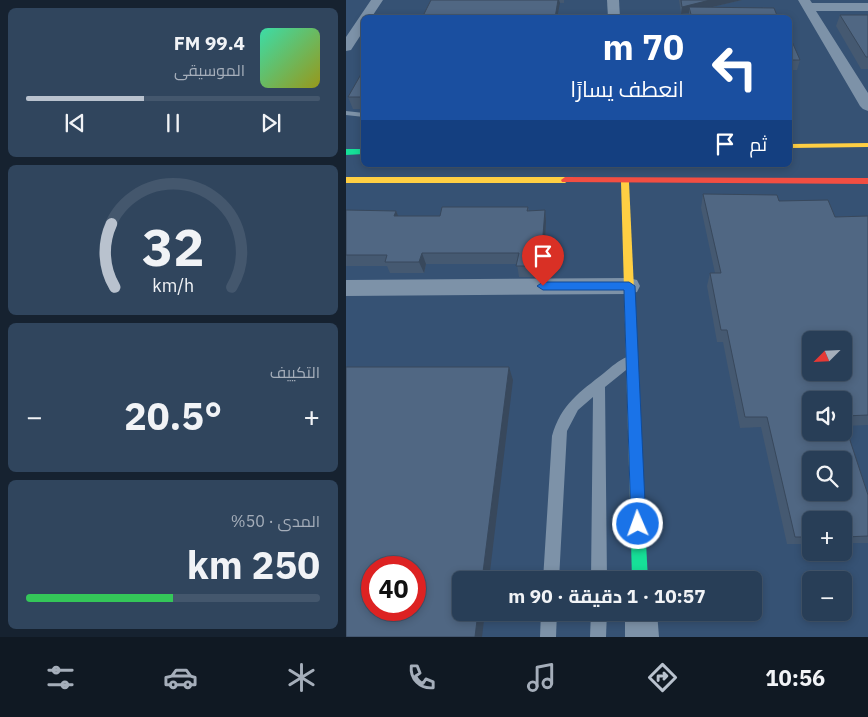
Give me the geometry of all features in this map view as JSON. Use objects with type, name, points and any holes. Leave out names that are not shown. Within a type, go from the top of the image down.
[{"type":"main road","points":[[792,146],[868,145]]},
{"type":"main road","points":[[346,152],[361,152]]},
{"type":"main road","points":[[346,180],[868,181]]},
{"type":"main road","points":[[625,182],[640,571]]},
{"type":"street","points":[[367,15],[377,0]]},
{"type":"street","points":[[613,0],[614,15]]},
{"type":"street","points":[[807,4],[868,7]]},
{"type":"street","points":[[807,4],[868,106]]},
{"type":"street","points":[[346,47],[361,24]]},
{"type":"street","points":[[346,288],[629,286]]},
{"type":"street","points":[[641,621],[642,637]]},
{"type":"lane","points":[[346,113],[361,115]]},
{"type":"lane","points":[[552,571],[559,436],[562,426],[571,408],[621,369],[632,357]]},
{"type":"lane","points":[[599,385],[599,571]]},
{"type":"lane","points":[[548,637],[549,621]]},
{"type":"lane","points":[[598,621],[598,637]]},
{"type":"building","points":[[431,0],[558,0],[556,15],[424,15]]},
{"type":"building","points":[[681,0],[710,0],[682,7]]},
{"type":"building","points":[[689,7],[774,8],[777,15],[691,15]]},
{"type":"building","points":[[840,15],[868,15],[868,57],[866,57]]},
{"type":"building","points":[[792,42],[800,60],[792,60]]},
{"type":"building","points":[[361,74],[361,97],[348,97]]},
{"type":"building","points":[[703,194],[777,195],[779,201],[828,200],[835,217],[868,216],[868,415],[852,416],[852,391],[802,391],[802,441],[850,441],[868,495],[868,536],[852,537],[852,511],[802,511],[802,537],[795,537],[767,417],[745,417],[727,330],[721,330],[710,273],[721,273]]},
{"type":"building","points":[[442,207],[528,207],[527,211],[545,210],[538,266],[516,266],[519,253],[422,253],[419,262],[385,262],[387,255],[346,255],[346,210],[396,211],[394,216],[440,216]]},
{"type":"building","points":[[346,367],[509,367],[483,571],[452,571],[452,621],[477,621],[475,637],[346,637]]},
{"type":"traffic: fast","points":[[346,152],[361,151]]},
{"type":"traffic: fast","points":[[637,503],[640,571]]},
{"type":"traffic: slow","points":[[792,146],[868,145]]},
{"type":"traffic: slow","points":[[346,180],[565,180]]},
{"type":"traffic: slow","points":[[625,182],[637,503]]},
{"type":"traffic: jam","points":[[565,180],[868,181]]},
{"type":"route","points":[[543,286],[629,286],[638,524]]}]
